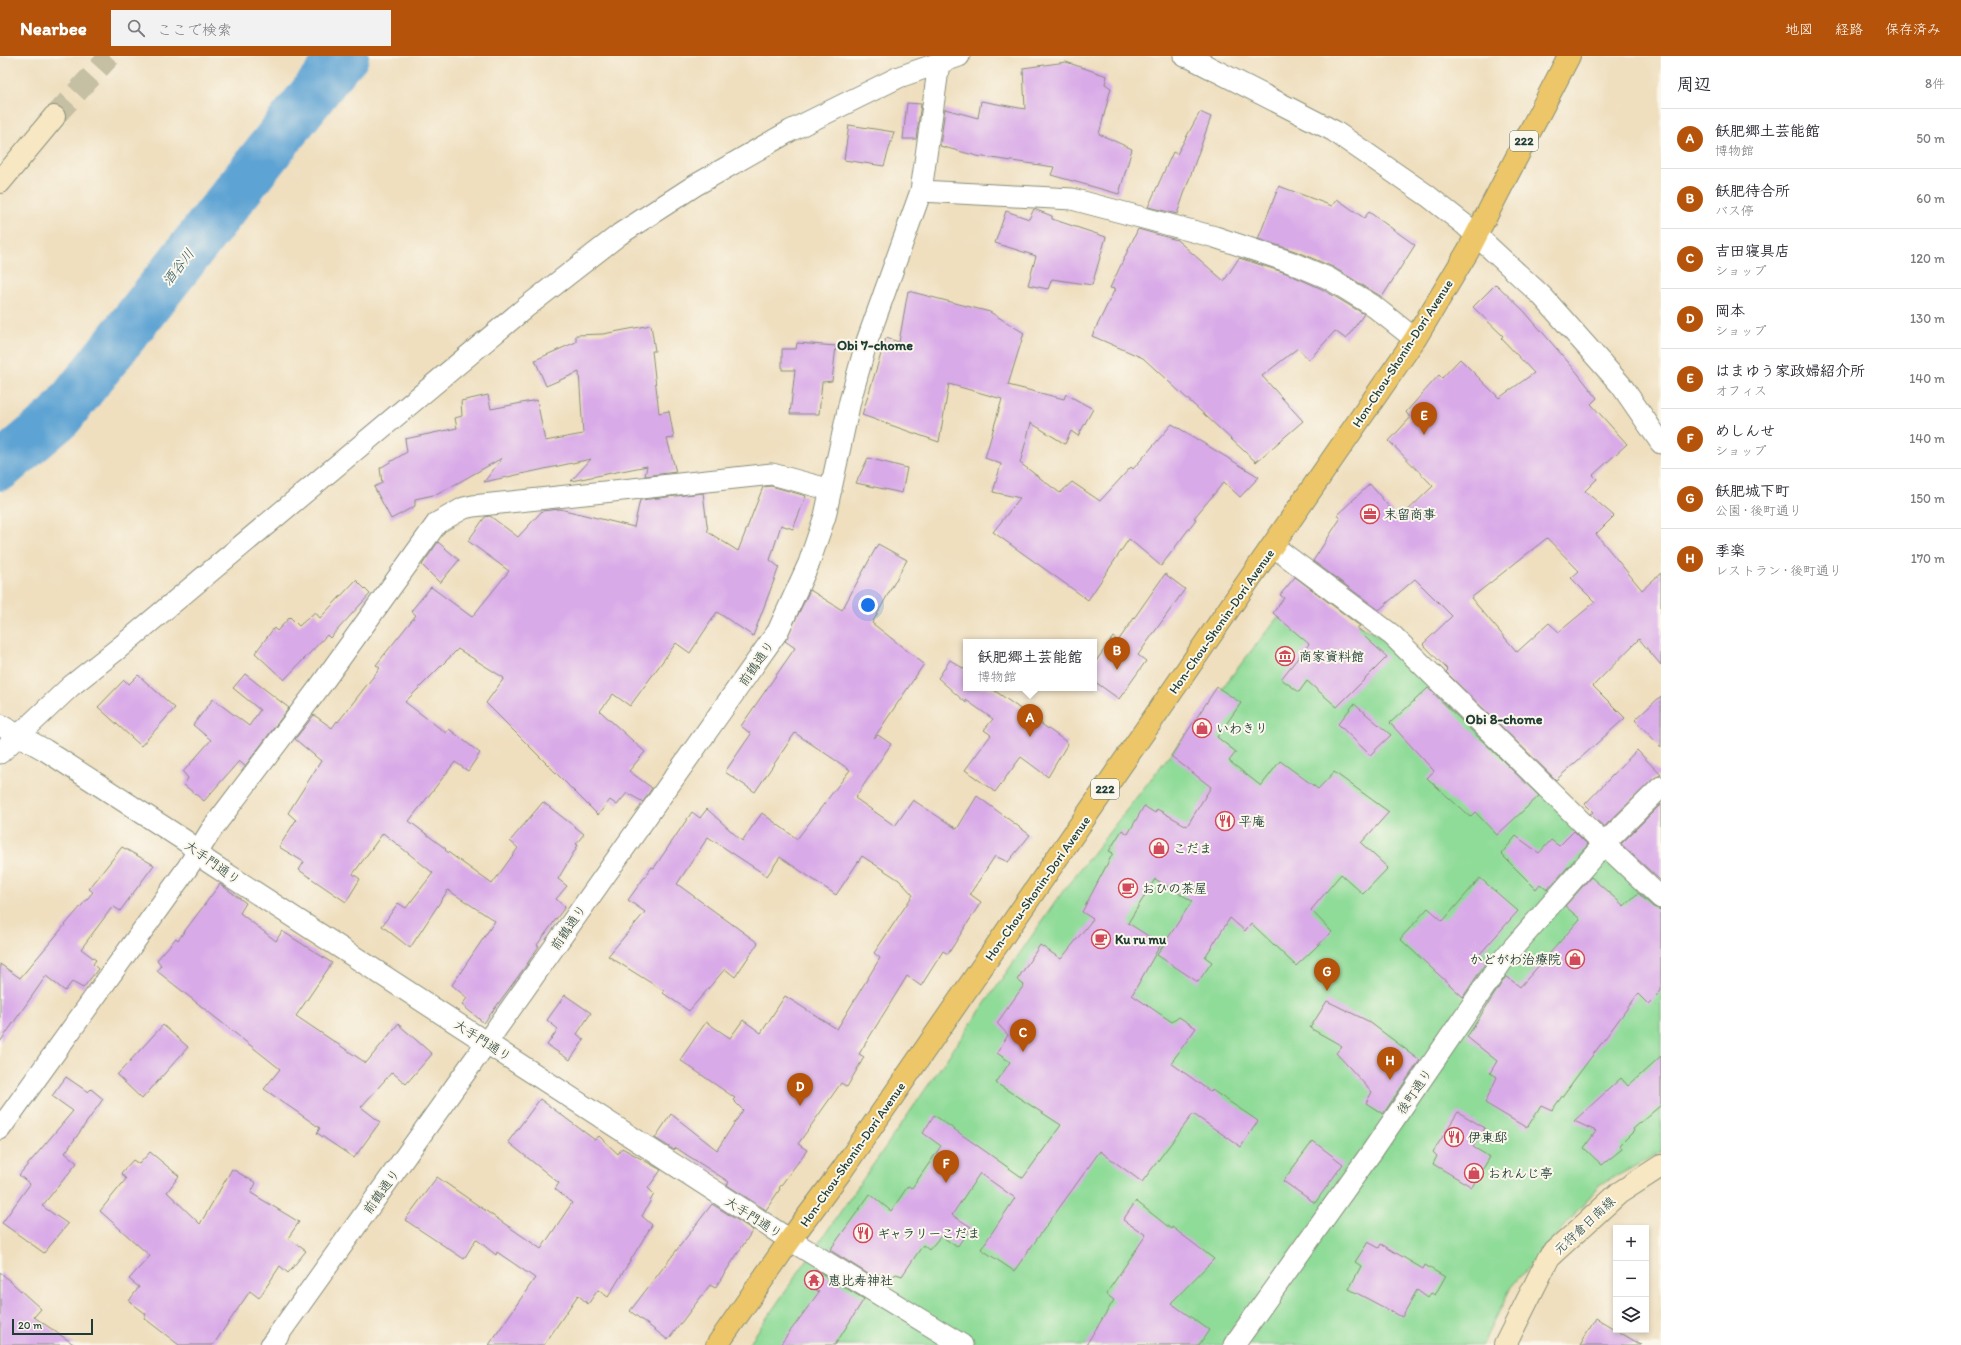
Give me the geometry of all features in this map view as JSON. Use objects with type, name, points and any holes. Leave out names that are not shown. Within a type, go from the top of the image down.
[{"type":"highway","name":"222","points":[[1478,229],[1569,56]]},
{"type":"highway","name":"Hon-Chou-Shonin-Dori Avenue","points":[[717,1345],[790,1240],[842,1170],[1415,339],[1468,251],[1478,229]]},
{"type":"main road","points":[[0,182],[54,117]]},
{"type":"main road","name":"元狩倉日南線","points":[[1505,1345],[1549,1257],[1619,1193],[1661,1166]]},
{"type":"street","points":[[0,753],[8,731],[71,686],[118,648],[525,308],[620,234],[694,186],[790,131],[899,77],[959,56]]},
{"type":"street","points":[[1184,56],[1191,58],[1334,131],[1478,229],[1543,297],[1616,380],[1661,443]]},
{"type":"street","name":"前鶴通り","points":[[270,1345],[488,1042],[778,631],[809,563],[831,490],[850,401],[866,344],[921,191],[939,63]]},
{"type":"street","points":[[921,191],[1072,199],[1215,237],[1290,262],[1328,278],[1372,305],[1415,339]]},
{"type":"street","points":[[0,1129],[212,829],[321,685],[438,523],[447,516],[464,508],[473,506],[772,474],[831,490]]},
{"type":"street","points":[[1272,546],[1392,635],[1604,844],[1661,898]]},
{"type":"street","name":"大手門通り","points":[[8,731],[45,750],[187,842],[207,861],[488,1042],[790,1240],[962,1345]]},
{"type":"street","name":"後町通り","points":[[1234,1345],[1373,1150],[1505,957],[1604,844],[1661,788]]},
{"type":"green space","points":[[1299,590],[1414,657],[1661,894],[1661,1152],[1600,1185],[1511,1287],[1482,1345],[748,1345],[1063,891]]},
{"type":"building","points":[[1066,62],[1107,76],[1105,84],[1111,88],[1099,134],[1132,149],[1119,194],[1051,175],[1054,167],[977,156],[940,146],[945,109],[978,118],[981,101],[1025,109],[1023,68]]},
{"type":"building","points":[[907,103],[921,104],[916,139],[903,139]]},
{"type":"building","points":[[1200,112],[1211,117],[1177,214],[1148,207],[1173,152],[1177,154]]},
{"type":"building","points":[[849,125],[894,132],[884,166],[844,160]]},
{"type":"building","points":[[1279,186],[1332,206],[1337,199],[1364,218],[1369,212],[1415,245],[1382,297],[1333,267],[1295,251],[1258,239]]},
{"type":"building","points":[[1034,209],[1052,216],[1052,219],[1106,237],[1092,285],[1052,279],[1048,289],[1028,285],[1036,256],[995,243],[1006,211],[1029,219]]},
{"type":"building","points":[[1138,229],[1177,240],[1224,281],[1239,258],[1286,273],[1322,289],[1364,314],[1346,339],[1335,331],[1309,360],[1298,348],[1262,376],[1303,421],[1256,462],[1143,358],[1092,336],[1115,289],[1110,288]]},
{"type":"building","points":[[1496,284],[1524,311],[1597,398],[1591,404],[1627,444],[1593,475],[1597,479],[1585,491],[1614,516],[1596,534],[1642,590],[1661,573],[1661,665],[1639,639],[1593,686],[1625,718],[1556,780],[1446,672],[1448,670],[1423,644],[1452,616],[1415,579],[1379,610],[1313,561],[1340,519],[1337,515],[1370,484],[1399,519],[1433,486],[1389,441],[1410,418],[1406,412],[1439,375],[1442,378],[1460,359],[1499,398],[1534,373],[1501,338],[1503,336],[1473,307]],"holes":[[[1547,538],[1579,571],[1571,578],[1595,602],[1559,632],[1549,623],[1517,652],[1471,598]]]},
{"type":"building","points":[[908,291],[990,312],[1024,333],[1008,385],[1064,399],[1066,394],[1093,409],[1078,436],[1071,431],[1065,444],[1031,423],[1020,463],[1060,493],[1072,482],[1100,501],[1131,467],[1133,469],[1172,424],[1259,477],[1240,497],[1224,482],[1194,518],[1196,519],[1194,522],[1161,566],[1129,539],[1088,600],[993,532],[1020,498],[993,492],[1001,464],[985,458],[1002,399],[949,384],[939,442],[862,415],[886,338],[899,342]]},
{"type":"building","points":[[651,325],[655,351],[652,351],[659,413],[669,411],[674,438],[667,439],[676,472],[645,476],[647,466],[571,481],[591,459],[484,482],[502,458],[438,494],[415,499],[415,506],[391,519],[374,487],[382,483],[380,468],[407,452],[405,439],[457,428],[455,418],[462,416],[461,401],[488,395],[491,409],[537,400],[545,441],[583,434],[579,372],[546,386],[535,360],[576,342],[576,335],[603,334]]},
{"type":"building","points":[[797,343],[836,346],[832,381],[822,382],[819,414],[790,414],[795,370],[782,370],[782,349],[796,349]]},
{"type":"building","points":[[868,458],[907,468],[902,493],[856,483]]},
{"type":"building","points":[[771,486],[806,496],[793,529],[781,525],[770,560],[779,567],[753,636],[717,612],[690,653],[676,643],[630,706],[613,694],[600,711],[645,752],[629,771],[652,788],[643,802],[627,793],[617,805],[610,800],[598,815],[486,703],[504,678],[458,649],[405,702],[446,733],[449,729],[480,753],[468,771],[455,762],[409,821],[446,849],[445,850],[492,884],[518,848],[510,841],[543,802],[584,834],[576,844],[578,845],[558,879],[567,886],[556,899],[565,907],[537,945],[539,946],[525,967],[484,1023],[462,1005],[467,998],[452,985],[495,921],[448,890],[410,948],[382,926],[398,903],[406,908],[433,873],[383,833],[353,874],[360,879],[346,902],[299,870],[304,862],[279,847],[296,820],[288,813],[321,761],[295,739],[314,715],[332,728],[337,721],[338,722],[380,668],[376,665],[416,615],[411,611],[431,587],[472,617],[509,571],[468,541],[485,517],[490,516],[518,537],[542,511],[560,509],[634,527],[640,500],[703,493],[708,532],[738,551],[763,487]]},
{"type":"building","points":[[438,542],[459,560],[440,583],[422,565]]},
{"type":"building","points":[[878,544],[907,560],[872,623],[924,664],[874,738],[878,735],[891,744],[855,798],[895,826],[913,800],[957,829],[977,796],[1030,835],[1008,862],[995,856],[970,894],[981,902],[948,954],[943,951],[921,986],[907,976],[859,1054],[864,1057],[847,1087],[841,1083],[798,1144],[807,1150],[779,1188],[780,1189],[766,1210],[727,1185],[729,1182],[676,1148],[674,1150],[655,1138],[671,1114],[717,1150],[743,1110],[733,1100],[735,1098],[680,1060],[706,1022],[730,1038],[743,1020],[761,1033],[785,996],[837,1029],[880,958],[874,953],[913,895],[899,880],[862,856],[836,895],[780,857],[767,876],[708,837],[677,884],[758,943],[735,977],[725,969],[689,1011],[663,993],[664,991],[608,956],[645,912],[628,900],[652,867],[654,868],[692,812],[700,818],[707,809],[742,841],[762,813],[797,839],[850,770],[795,733],[755,792],[725,772],[751,734],[741,726],[795,648],[785,641],[810,590],[842,610]]},
{"type":"building","points":[[1165,574],[1185,589],[1138,655],[1146,661],[1119,699],[1097,683],[1097,660],[1113,637],[1118,641]]},
{"type":"building","points":[[1295,577],[1360,626],[1357,628],[1365,634],[1364,636],[1387,657],[1337,707],[1307,681],[1299,692],[1281,679],[1309,644],[1273,613],[1284,598],[1280,595]]},
{"type":"building","points":[[356,580],[370,594],[330,638],[327,635],[284,680],[255,653],[274,628],[277,631],[290,617],[299,626],[315,612],[320,618]]},
{"type":"building","points":[[950,660],[963,668],[963,691],[995,691],[1068,743],[1048,777],[1021,757],[995,792],[965,770],[991,735],[984,730],[993,719],[966,700],[966,703],[938,678]]},
{"type":"building","points":[[245,674],[289,708],[245,766],[239,761],[204,801],[184,785],[188,778],[183,772],[211,740],[193,725],[213,699],[249,726],[260,710],[233,688]]},
{"type":"building","points":[[138,675],[175,708],[141,746],[98,707],[124,680],[129,684]]},
{"type":"building","points":[[1217,687],[1241,703],[1217,737],[1236,752],[1229,761],[1261,786],[1280,761],[1318,789],[1334,772],[1389,812],[1361,843],[1388,868],[1363,894],[1341,874],[1311,910],[1332,932],[1296,966],[1251,923],[1245,931],[1230,918],[1205,957],[1212,962],[1198,982],[1157,955],[1192,901],[1155,879],[1128,923],[1161,944],[1132,995],[1172,1022],[1179,1017],[1196,1028],[1171,1063],[1211,1092],[1212,1090],[1258,1121],[1241,1147],[1193,1114],[1142,1182],[1100,1151],[1014,1271],[981,1249],[1015,1198],[980,1173],[952,1215],[971,1227],[957,1247],[941,1236],[929,1250],[923,1245],[902,1276],[896,1274],[888,1280],[879,1274],[876,1279],[830,1250],[870,1194],[891,1211],[908,1186],[912,1188],[941,1146],[923,1133],[934,1115],[1023,1178],[1061,1125],[996,1083],[1010,1062],[997,1053],[1008,1035],[997,1023],[1024,985],[1017,980],[1040,945],[1061,959],[1093,919],[1082,912],[1113,853],[1109,851],[1122,830],[1128,834],[1144,806],[1155,813],[1157,809],[1187,826],[1211,787],[1171,756]]},
{"type":"building","points":[[1428,688],[1539,796],[1497,835],[1475,812],[1470,817],[1427,778],[1434,771],[1390,723]]},
{"type":"building","points":[[1661,696],[1661,747],[1635,720]]},
{"type":"building","points":[[1354,704],[1391,735],[1370,755],[1338,724]]},
{"type":"building","points":[[1637,750],[1661,775],[1653,779],[1604,827],[1590,814],[1593,812],[1585,804]]},
{"type":"building","points":[[1661,804],[1661,881],[1621,844]]},
{"type":"building","points":[[1574,831],[1588,845],[1547,890],[1540,884],[1536,889],[1501,854],[1516,836],[1539,853],[1551,840],[1559,846]]},
{"type":"building","points":[[122,847],[154,865],[120,911],[113,906],[81,949],[96,960],[93,964],[98,969],[83,988],[72,982],[65,991],[46,976],[0,1042],[0,964],[20,978],[93,892],[89,889]]},
{"type":"building","points":[[1591,877],[1624,906],[1638,893],[1653,907],[1661,910],[1661,991],[1648,1004],[1638,994],[1552,1110],[1541,1105],[1527,1128],[1485,1103],[1497,1077],[1490,1073],[1497,1061],[1467,1037],[1506,976],[1520,987],[1580,919],[1565,906]]},
{"type":"building","points":[[1480,878],[1518,911],[1479,955],[1487,961],[1463,997],[1400,939],[1428,908],[1443,921]]},
{"type":"building","points":[[220,884],[246,903],[240,913],[276,941],[282,931],[332,963],[296,1016],[366,1063],[398,1024],[432,1054],[406,1084],[392,1072],[361,1107],[380,1122],[354,1158],[317,1133],[320,1128],[264,1089],[280,1069],[157,971],[161,965],[157,960],[176,938],[178,940]]},
{"type":"building","points":[[565,995],[591,1013],[577,1034],[584,1040],[570,1060],[547,1045],[558,1029],[547,1020]]},
{"type":"building","points":[[1327,1001],[1368,1021],[1420,1060],[1383,1114],[1366,1103],[1372,1092],[1336,1053],[1342,1046],[1310,1028]]},
{"type":"building","points":[[163,1025],[188,1047],[142,1099],[117,1075]]},
{"type":"building","points":[[1661,1056],[1661,1105],[1633,1129],[1634,1131],[1620,1145],[1622,1149],[1602,1165],[1584,1148],[1596,1131],[1574,1121],[1621,1078],[1628,1086]]},
{"type":"building","points":[[66,1077],[88,1092],[91,1089],[103,1099],[65,1153],[77,1163],[42,1206],[68,1224],[44,1253],[2,1223],[30,1184],[19,1175],[73,1111],[52,1096]]},
{"type":"building","points":[[540,1099],[595,1140],[599,1136],[618,1154],[622,1148],[661,1170],[648,1188],[654,1194],[642,1216],[652,1225],[608,1297],[598,1290],[588,1304],[578,1295],[544,1345],[489,1345],[535,1278],[497,1252],[496,1255],[476,1239],[464,1259],[405,1220],[437,1177],[541,1249],[572,1203],[555,1189],[559,1183],[508,1142]]},
{"type":"building","points":[[1458,1112],[1485,1128],[1473,1147],[1490,1157],[1472,1187],[1433,1164],[1437,1156],[1433,1152]]},
{"type":"building","points":[[1313,1141],[1343,1164],[1315,1203],[1283,1181]]},
{"type":"building","points":[[150,1152],[179,1176],[167,1192],[200,1224],[232,1169],[256,1183],[251,1193],[299,1222],[288,1238],[306,1251],[288,1273],[280,1266],[259,1298],[250,1291],[213,1345],[179,1345],[144,1318],[146,1314],[129,1301],[139,1287],[129,1279],[150,1256],[100,1211],[126,1179],[121,1173],[133,1160],[139,1164]]},
{"type":"building","points":[[1136,1201],[1171,1229],[1172,1227],[1214,1259],[1171,1303],[1209,1330],[1199,1345],[1086,1345],[1114,1300],[1106,1294],[1146,1235],[1123,1220]]},
{"type":"building","points":[[712,1204],[753,1230],[715,1288],[710,1285],[668,1340],[630,1311]]},
{"type":"building","points":[[1368,1242],[1379,1248],[1381,1244],[1423,1269],[1425,1265],[1445,1277],[1435,1295],[1431,1293],[1428,1298],[1417,1290],[1402,1317],[1349,1289],[1361,1266],[1355,1262]]},
{"type":"building","points":[[816,1270],[864,1299],[835,1345],[780,1345],[819,1292],[806,1283]]},
{"type":"building","points":[[0,1272],[41,1309],[34,1317],[75,1345],[0,1345]]},
{"type":"building","points":[[1596,1318],[1613,1328],[1613,1333],[1621,1333],[1641,1345],[1580,1345]]},
{"type":"waterway","name":"酒谷川","points":[[0,467],[60,416],[340,60],[345,56]]},
{"type":"tunnel","points":[[54,117],[110,56]]},
{"type":"place","name":"はまゆう家政婦紹介所","points":[[1424,435]]},
{"type":"place","name":"末留商事","points":[[1370,514]]},
{"type":"place","name":"商家資料館","points":[[1285,656]]},
{"type":"place","name":"飫肥待合所","points":[[1117,670]]},
{"type":"place","name":"いわきり","points":[[1202,728]]},
{"type":"place","name":"飫肥郷土芸能館","points":[[1030,737]]},
{"type":"place","name":"平庵","points":[[1225,821]]},
{"type":"place","name":"こだま","points":[[1159,848]]},
{"type":"place","name":"おひの茶屋","points":[[1128,888]]},
{"type":"place","name":"Ku ru mu","points":[[1101,939]]},
{"type":"place","name":"かどがわ治療院","points":[[1575,959]]},
{"type":"place","name":"飫肥城下町","points":[[1327,991]]},
{"type":"place","name":"吉田寝具店","points":[[1023,1052]]},
{"type":"place","name":"季楽","points":[[1390,1080]]},
{"type":"place","name":"岡本","points":[[800,1106]]},
{"type":"place","name":"伊東邸","points":[[1454,1137]]},
{"type":"place","name":"おれんじ亭","points":[[1474,1173]]},
{"type":"place","name":"めしんせ","points":[[946,1183]]},
{"type":"place","name":"ギャラリーこだま","points":[[863,1233]]},
{"type":"place","name":"恵比寿神社","points":[[814,1280]]},
{"type":"district","name":"Obi 7-chome","points":[[875,345]]},
{"type":"district","name":"Obi 8-chome","points":[[1504,719]]}]
